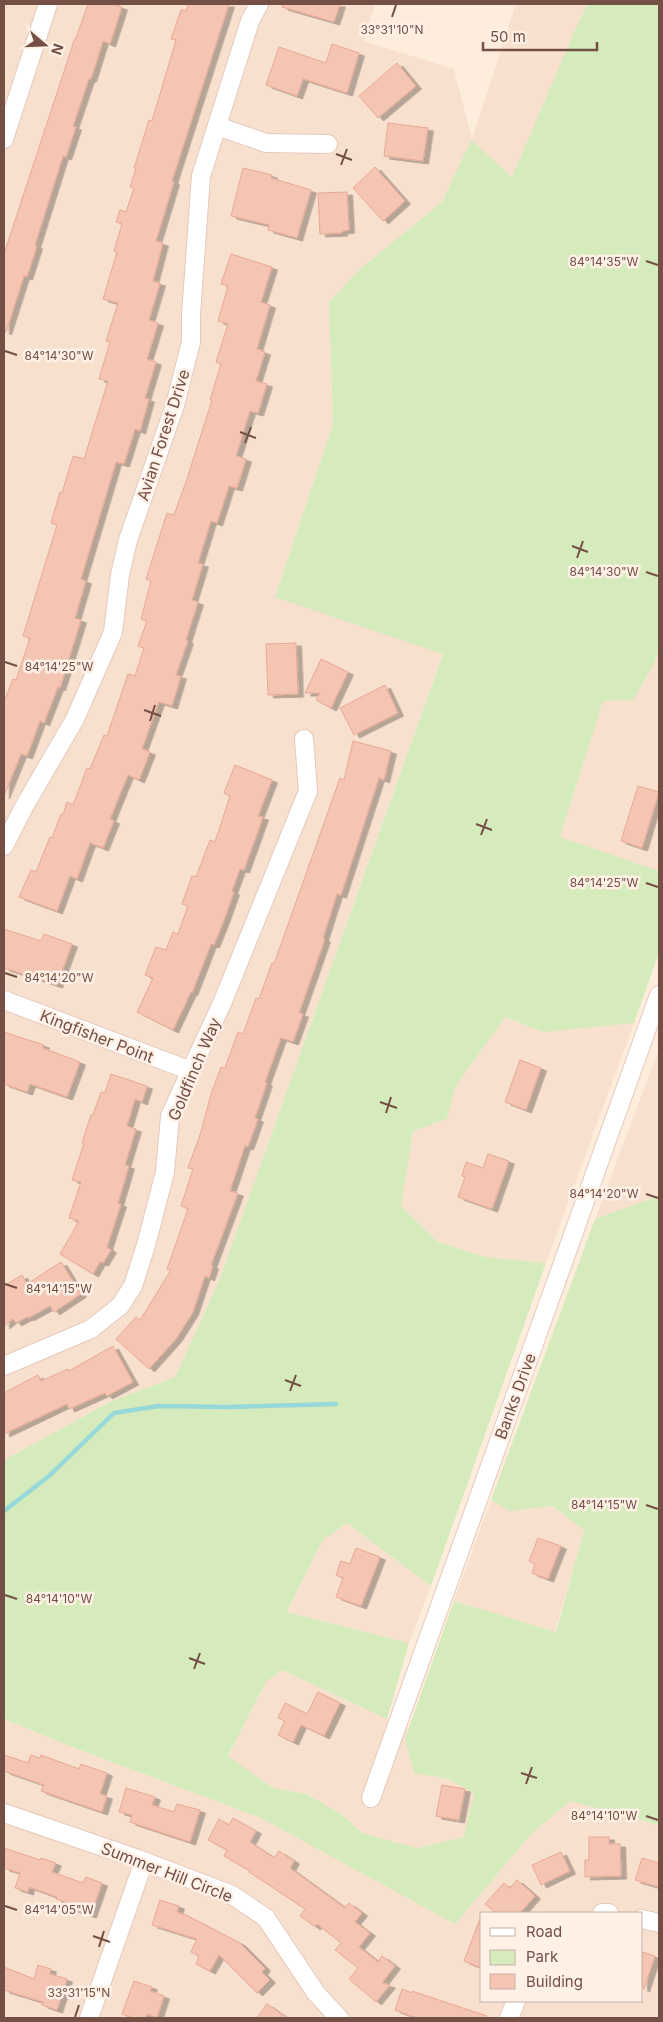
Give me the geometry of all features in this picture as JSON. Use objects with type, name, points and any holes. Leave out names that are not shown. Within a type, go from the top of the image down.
[{"type":"street","name":"Avian Forest Drive","points":[[4,846],[25,805],[75,719],[114,632],[120,575],[128,540],[175,405],[191,342],[201,176],[250,21],[259,4]]},
{"type":"street","points":[[4,139],[43,5]]},
{"type":"street","points":[[217,126],[266,143],[328,144]]},
{"type":"street","name":"Goldfinch Way","points":[[4,1366],[91,1329],[120,1306],[133,1286],[165,1172],[170,1116],[223,1001],[308,791],[304,739]]},
{"type":"street","name":"Banks Drive","points":[[371,1798],[659,995]]},
{"type":"street","name":"Kingfisher Point","points":[[4,1000],[191,1071]]},
{"type":"street","name":"Summer Hill Circle","points":[[4,1813],[144,1861],[232,1895],[266,1918],[316,1993],[339,2018]]},
{"type":"street","points":[[89,2018],[144,1861]]},
{"type":"street","points":[[643,1919],[659,1923]]},
{"type":"street","points":[[510,2018],[516,2002]]},
{"type":"shaded area","points":[[4,4],[375,4],[364,41],[454,69],[472,139],[516,4],[587,4],[512,178],[471,141],[442,202],[360,269],[329,302],[333,424],[275,596],[443,653],[219,1281],[175,1377],[110,1402],[4,1460]]},
{"type":"shaded area","points":[[659,648],[659,871],[560,837],[603,701],[655,662]]},
{"type":"shaded area","points":[[505,1017],[544,1032],[634,1023],[546,1263],[485,1257],[438,1242],[401,1206],[413,1131],[447,1119],[455,1087]]},
{"type":"shaded area","points":[[659,1049],[659,1196],[595,1219]]},
{"type":"shaded area","points":[[491,1500],[510,1511],[552,1506],[584,1530],[555,1632],[454,1601]]},
{"type":"shaded area","points":[[347,1523],[431,1586],[409,1643],[287,1613],[323,1540]]},
{"type":"shaded area","points":[[282,1670],[409,1729],[405,1739],[414,1773],[448,1779],[475,1793],[464,1837],[416,1848],[362,1833],[344,1816],[307,1794],[273,1788],[228,1757],[266,1682]]},
{"type":"shaded area","points":[[4,1719],[80,1750],[261,1818],[455,1924],[533,1832],[571,1801],[659,1825],[659,2018],[4,2018]]},
{"type":"green space","points":[[587,4],[659,4],[659,648],[655,662],[633,700],[603,701],[560,837],[659,871],[659,953],[634,1023],[544,1032],[505,1017],[455,1087],[447,1119],[413,1131],[401,1206],[438,1242],[485,1257],[546,1263],[431,1586],[347,1523],[323,1540],[287,1612],[409,1643],[387,1719],[282,1670],[266,1682],[228,1756],[273,1788],[307,1794],[344,1816],[362,1833],[416,1848],[464,1837],[474,1793],[448,1779],[414,1773],[405,1739],[454,1601],[556,1632],[584,1530],[552,1506],[510,1511],[491,1500],[595,1219],[659,1196],[659,1825],[571,1801],[533,1832],[455,1924],[261,1818],[80,1750],[4,1719],[4,1460],[110,1402],[175,1377],[219,1281],[443,654],[275,597],[333,424],[329,302],[360,269],[442,202],[471,140],[512,177]]},
{"type":"building","points":[[88,4],[112,4],[122,7],[110,44],[103,41],[91,79],[89,79],[73,126],[76,127],[66,157],[63,156],[27,277],[24,276],[6,332],[4,331],[4,254]]},
{"type":"building","points":[[188,4],[229,4],[172,181],[174,182],[156,241],[163,243],[153,281],[160,283],[149,320],[158,323],[147,359],[156,362],[145,398],[149,399],[140,431],[135,429],[124,464],[116,462],[81,579],[86,581],[75,618],[81,620],[60,688],[58,687],[44,723],[40,721],[27,756],[21,754],[4,796],[4,702],[13,679],[16,680],[30,638],[23,636],[57,525],[51,523],[60,492],[62,493],[73,456],[84,459],[108,381],[99,379],[110,342],[106,341],[118,303],[103,299],[117,252],[114,251],[122,224],[116,222],[120,210],[126,212],[134,188],[130,187],[136,168],[134,168],[149,120],[152,121],[176,40],[171,39],[181,10],[186,11]]},
{"type":"building","points":[[283,4],[340,4],[334,22],[282,7]]},
{"type":"building","points":[[332,44],[359,53],[347,93],[303,79],[297,96],[266,85],[279,47],[326,63]]},
{"type":"building","points":[[397,63],[416,86],[378,118],[359,96]]},
{"type":"building","points":[[388,123],[428,128],[423,161],[384,156]]},
{"type":"building","points":[[375,167],[405,201],[383,221],[353,188]]},
{"type":"building","points":[[243,168],[272,175],[271,178],[311,190],[297,238],[268,230],[269,225],[231,216]]},
{"type":"building","points":[[347,192],[349,230],[342,231],[342,233],[320,234],[318,193]]},
{"type":"building","points":[[231,254],[272,267],[261,302],[270,305],[257,349],[265,352],[256,381],[267,384],[258,413],[250,411],[236,456],[246,459],[237,488],[229,486],[217,523],[211,521],[198,563],[203,564],[192,600],[198,602],[186,640],[188,641],[176,675],[181,676],[172,706],[159,702],[142,749],[150,752],[139,780],[128,775],[110,819],[114,821],[103,848],[90,843],[77,879],[70,876],[57,911],[19,897],[31,870],[36,872],[50,837],[52,838],[61,814],[63,815],[67,802],[73,805],[87,768],[90,769],[104,735],[107,736],[128,674],[135,676],[144,648],[138,646],[147,621],[141,619],[151,581],[146,579],[167,513],[174,515],[187,479],[212,400],[210,400],[221,364],[216,362],[228,324],[218,321],[228,286],[221,284]]},
{"type":"building","points":[[296,643],[298,694],[268,695],[266,644]]},
{"type":"building","points":[[321,659],[348,672],[331,708],[316,700],[320,693],[305,693]]},
{"type":"building","points":[[385,685],[398,713],[354,735],[340,708]]},
{"type":"building","points":[[353,741],[391,751],[384,780],[379,778],[341,895],[337,894],[323,938],[325,939],[299,1013],[303,1014],[293,1042],[281,1038],[265,1082],[267,1083],[255,1118],[258,1119],[248,1147],[245,1146],[230,1191],[238,1193],[211,1265],[213,1266],[209,1278],[205,1276],[193,1312],[176,1339],[149,1369],[116,1339],[136,1317],[140,1320],[171,1270],[167,1269],[188,1209],[181,1206],[193,1169],[188,1168],[201,1132],[211,1094],[221,1067],[225,1068],[238,1032],[243,1034],[256,998],[259,999],[272,963],[274,964],[340,778],[344,780]]},
{"type":"building","points":[[235,765],[272,780],[258,816],[263,817],[244,870],[240,869],[232,891],[234,892],[214,945],[211,944],[192,993],[173,1030],[137,1012],[153,978],[145,975],[156,947],[166,950],[173,932],[178,934],[188,906],[182,904],[192,876],[196,877],[210,840],[215,842],[230,796],[224,793]]},
{"type":"building","points":[[638,786],[659,792],[642,848],[621,841]]},
{"type":"building","points":[[4,929],[41,941],[44,934],[72,944],[57,985],[4,968]]},
{"type":"building","points":[[4,1032],[44,1045],[43,1048],[80,1062],[67,1097],[30,1084],[27,1092],[4,1084]]},
{"type":"building","points":[[520,1060],[541,1068],[526,1110],[505,1102]]},
{"type":"building","points":[[111,1074],[147,1086],[142,1102],[135,1099],[127,1126],[136,1129],[125,1165],[129,1166],[118,1203],[121,1204],[107,1247],[111,1250],[103,1263],[100,1262],[93,1274],[60,1254],[79,1221],[69,1218],[81,1182],[72,1180],[91,1115],[93,1115],[101,1092],[105,1093]]},
{"type":"building","points":[[488,1154],[509,1161],[492,1209],[458,1197],[465,1177],[462,1176],[466,1162],[483,1168]]},
{"type":"building","points":[[61,1262],[81,1294],[54,1312],[50,1306],[16,1323],[13,1319],[4,1326],[4,1286],[22,1275],[27,1284]]},
{"type":"building","points":[[113,1346],[133,1382],[107,1396],[105,1393],[69,1409],[67,1404],[4,1434],[4,1393],[38,1375],[41,1381],[68,1369],[69,1371]]},
{"type":"building","points":[[538,1538],[561,1546],[548,1579],[532,1573],[535,1564],[529,1561]]},
{"type":"building","points":[[356,1548],[380,1557],[361,1606],[336,1597],[343,1578],[336,1575],[341,1561],[350,1564]]},
{"type":"building","points":[[318,1692],[340,1703],[324,1736],[301,1725],[293,1742],[278,1735],[285,1721],[278,1718],[285,1703],[307,1714]]},
{"type":"building","points":[[4,1755],[28,1763],[31,1755],[40,1758],[41,1755],[79,1769],[81,1764],[107,1773],[100,1794],[107,1796],[102,1812],[41,1791],[44,1785],[4,1771]]},
{"type":"building","points":[[442,1785],[465,1789],[459,1820],[436,1816]]},
{"type":"building","points":[[126,1788],[155,1797],[152,1805],[174,1812],[177,1804],[200,1810],[190,1842],[130,1822],[132,1815],[119,1812]]},
{"type":"building","points":[[233,1818],[256,1831],[250,1842],[274,1858],[279,1851],[294,1861],[290,1868],[345,1908],[349,1903],[362,1913],[355,1922],[370,1933],[359,1947],[378,1962],[382,1956],[395,1966],[382,1983],[390,1985],[376,2002],[349,1979],[358,1968],[335,1950],[341,1943],[317,1924],[315,1927],[300,1916],[305,1909],[250,1871],[224,1856],[227,1850],[208,1840],[219,1819],[229,1825]]},
{"type":"building","points":[[589,1837],[609,1837],[609,1844],[620,1844],[621,1876],[585,1877],[585,1860],[589,1860]]},
{"type":"building","points":[[4,1848],[40,1860],[41,1858],[56,1863],[52,1872],[83,1883],[86,1877],[102,1883],[91,1915],[64,1906],[65,1902],[56,1899],[57,1897],[29,1887],[28,1892],[15,1888],[20,1873],[4,1868]]},
{"type":"building","points":[[561,1852],[570,1871],[541,1885],[532,1865]]},
{"type":"building","points":[[642,1858],[659,1863],[659,1887],[635,1880]]},
{"type":"building","points":[[517,1880],[535,1896],[521,1912],[495,1912],[485,1904],[504,1883],[510,1888]]},
{"type":"building","points":[[160,1900],[179,1906],[177,1912],[240,1943],[265,1968],[262,1972],[270,1980],[257,1993],[219,1955],[210,1971],[196,1964],[199,1956],[191,1952],[197,1939],[152,1925]]},
{"type":"building","points":[[480,1919],[480,1967],[464,1961]]},
{"type":"building","points":[[643,1952],[655,1956],[643,1988]]},
{"type":"building","points":[[38,1965],[51,1969],[50,1974],[67,1979],[57,2010],[42,2005],[43,2002],[4,1990],[4,1967],[34,1979]]},
{"type":"building","points":[[134,1981],[152,1987],[150,1991],[164,1996],[157,2018],[147,2014],[146,2018],[133,2018],[122,2014]]},
{"type":"building","points":[[402,1989],[487,2016],[486,2018],[417,2018],[395,2010]]},
{"type":"building","points":[[267,2004],[287,2018],[257,2018]]},
{"type":"waterway","points":[[4,1511],[49,1476],[114,1413],[159,1406],[228,1407],[336,1404]]}]
